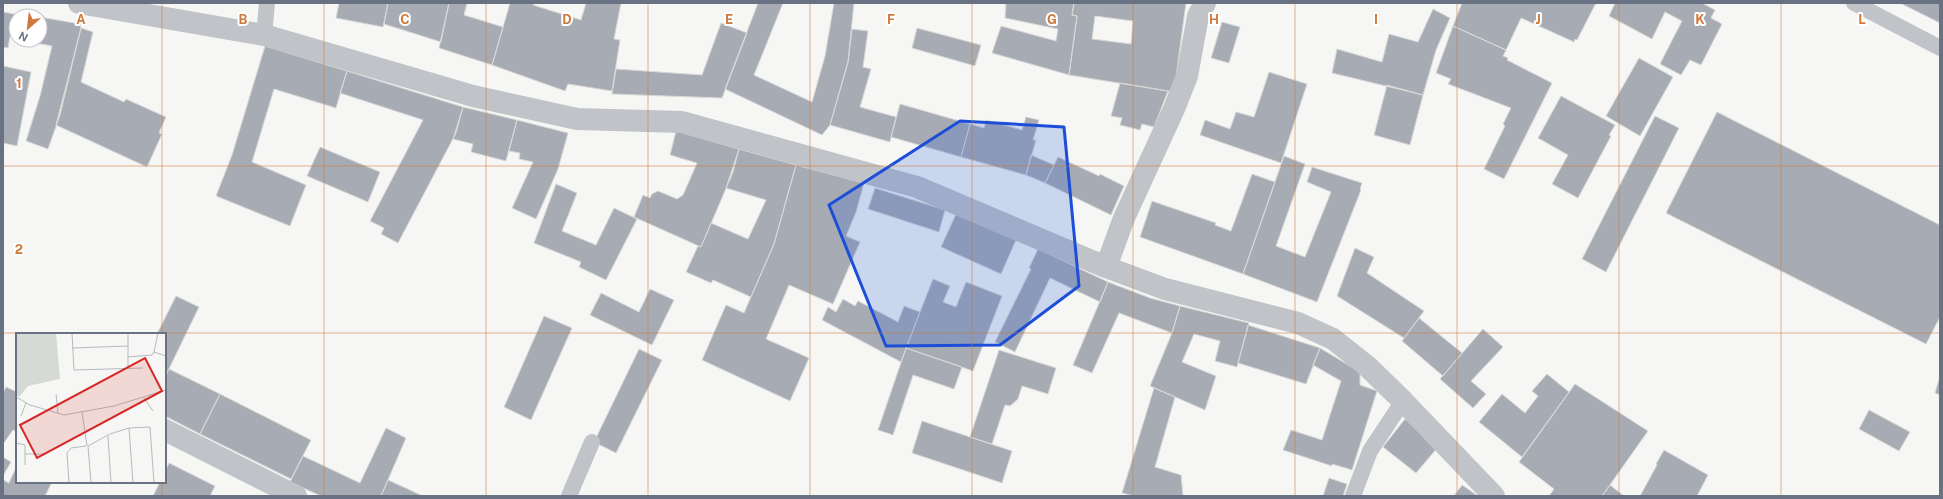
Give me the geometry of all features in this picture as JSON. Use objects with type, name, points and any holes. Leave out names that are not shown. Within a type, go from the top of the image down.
[{"type":"street","points":[[80,3],[264,36],[473,96],[577,119],[682,122],[917,187],[1106,267],[1165,289],[1298,323],[1333,339],[1367,366],[1403,401],[1494,496]]},
{"type":"street","points":[[1106,267],[1124,218],[1174,109],[1187,76],[1198,16],[1205,3]]},
{"type":"street","points":[[166,431],[265,489],[296,496]]},
{"type":"lane","points":[[264,36],[267,3]]},
{"type":"lane","points":[[1854,3],[1940,48]]},
{"type":"lane","points":[[1353,496],[1370,451],[1403,401]]},
{"type":"lane","points":[[569,496],[592,442]]},
{"type":"highlighted area","points":[[960,121],[1064,127],[1079,286],[1000,345],[886,346],[829,205]]},
{"type":"building","points":[[339,3],[388,3],[383,27],[336,18]]},
{"type":"building","points":[[388,3],[449,3],[441,42],[384,24]]},
{"type":"building","points":[[449,3],[467,3],[464,15],[503,27],[492,65],[439,48]]},
{"type":"building","points":[[510,3],[534,3],[533,5],[581,20],[586,3],[621,3],[614,39],[620,40],[612,91],[568,84],[565,91],[492,65]]},
{"type":"building","points":[[758,3],[783,3],[754,75],[812,102],[825,56],[834,3],[854,3],[848,62],[830,125],[822,135],[725,89]]},
{"type":"building","points":[[1006,3],[1074,3],[1072,15],[1077,16],[1069,75],[992,53],[1001,26],[1056,41],[1058,29],[1005,18]]},
{"type":"building","points":[[1074,3],[1186,3],[1174,92],[1069,75],[1077,16],[1072,15]],"holes":[[[1095,16],[1133,21],[1131,44],[1092,39]]]},
{"type":"building","points":[[1462,3],[1596,3],[1577,40],[1575,39],[1574,42],[1521,18],[1506,50],[1453,26]]},
{"type":"building","points":[[1615,3],[1702,3],[1715,10],[1711,18],[1722,24],[1701,65],[1690,60],[1681,75],[1660,64],[1682,21],[1665,12],[1652,39],[1609,16]]},
{"type":"building","points":[[1900,3],[1940,3],[1940,23]]},
{"type":"building","points":[[1433,9],[1450,18],[1436,50],[1423,95],[1332,73],[1337,49],[1382,62],[1389,34],[1418,42]]},
{"type":"building","points":[[3,12],[8,13],[8,48],[3,47]]},
{"type":"building","points":[[48,18],[80,24],[81,28],[60,115],[48,149],[26,141],[40,96],[52,46],[48,45]]},
{"type":"building","points":[[1222,22],[1240,27],[1229,63],[1211,58]]},
{"type":"building","points":[[721,23],[747,33],[722,98],[612,94],[616,69],[702,75]]},
{"type":"building","points":[[1453,26],[1506,50],[1503,56],[1508,58],[1507,60],[1552,83],[1504,179],[1484,169],[1505,126],[1503,124],[1511,108],[1448,84],[1451,79],[1436,73]]},
{"type":"building","points":[[81,28],[93,32],[81,82],[124,102],[126,99],[166,117],[159,133],[162,134],[147,167],[56,125]]},
{"type":"building","points":[[917,28],[981,45],[975,66],[912,48]]},
{"type":"building","points":[[852,29],[868,31],[863,67],[871,69],[860,107],[896,117],[890,142],[830,125],[848,62]]},
{"type":"building","points":[[265,46],[347,71],[336,108],[274,89],[252,162],[306,185],[290,226],[216,196],[232,155]]},
{"type":"building","points":[[1639,58],[1673,77],[1640,136],[1606,116]]},
{"type":"building","points":[[3,66],[31,72],[17,146],[3,143]]},
{"type":"building","points":[[347,71],[463,107],[456,133],[398,243],[381,234],[384,228],[370,221],[423,120],[340,93]]},
{"type":"building","points":[[1269,72],[1307,84],[1281,163],[1200,135],[1205,120],[1230,129],[1236,112],[1254,117]]},
{"type":"building","points":[[1120,83],[1168,91],[1154,127],[1142,124],[1140,130],[1120,125],[1122,118],[1111,116]]},
{"type":"building","points":[[1387,85],[1423,95],[1410,145],[1374,135]]},
{"type":"building","points":[[1561,96],[1615,125],[1609,135],[1611,136],[1578,198],[1552,184],[1568,155],[1538,138]]},
{"type":"building","points":[[900,104],[970,124],[961,157],[891,137]]},
{"type":"building","points":[[463,107],[517,120],[506,161],[471,152],[473,144],[453,139]]},
{"type":"building","points":[[1717,112],[1940,225],[1940,317],[1926,344],[1666,213]]},
{"type":"building","points":[[1655,116],[1679,128],[1606,272],[1582,259]]},
{"type":"building","points":[[1026,117],[1039,120],[1033,140],[1036,140],[1026,175],[961,157],[970,124],[984,128],[986,120],[1022,130]]},
{"type":"building","points":[[517,120],[568,133],[558,169],[536,219],[512,208],[533,162],[519,159],[520,153],[509,151]]},
{"type":"building","points":[[676,131],[739,149],[733,172],[701,247],[634,217],[643,195],[650,198],[652,194],[658,191],[677,199],[683,195],[697,163],[670,155]]},
{"type":"building","points":[[320,147],[380,172],[368,202],[307,176]]},
{"type":"building","points":[[739,149],[796,165],[774,244],[751,297],[713,280],[711,283],[686,272],[698,246],[701,247],[711,223],[748,239],[766,200],[726,188]]},
{"type":"building","points":[[1031,155],[1054,165],[1045,183],[1026,175]]},
{"type":"building","points":[[1284,156],[1305,164],[1276,246],[1305,257],[1331,192],[1307,182],[1312,167],[1362,183],[1361,190],[1317,302],[1243,274]]},
{"type":"building","points":[[1058,157],[1099,176],[1100,174],[1124,186],[1111,215],[1045,183]]},
{"type":"building","points":[[796,165],[864,183],[856,212],[846,236],[860,242],[833,304],[789,285],[766,339],[809,358],[790,401],[702,360],[726,305],[744,313],[774,244]]},
{"type":"building","points":[[1252,174],[1275,182],[1243,274],[1140,237],[1152,201],[1216,223],[1215,225],[1231,231]]},
{"type":"building","points":[[556,184],[577,193],[562,231],[596,245],[614,208],[637,219],[606,280],[579,267],[581,262],[534,243]]},
{"type":"building","points":[[875,188],[945,210],[939,232],[868,209]]},
{"type":"building","points":[[956,214],[1016,240],[1001,274],[941,247]]},
{"type":"building","points":[[1355,248],[1374,257],[1367,273],[1424,311],[1404,338],[1337,296]]},
{"type":"building","points":[[1038,249],[1108,282],[1100,302],[1050,278],[1015,352],[995,342],[1031,269],[1029,268]]},
{"type":"building","points":[[933,279],[950,286],[943,302],[956,307],[966,282],[1002,296],[973,371],[906,348]]},
{"type":"building","points":[[1108,282],[1150,298],[1180,306],[1172,333],[1119,313],[1092,373],[1073,365]]},
{"type":"building","points":[[650,289],[674,300],[652,345],[590,315],[601,293],[639,312]]},
{"type":"building","points":[[176,296],[199,307],[166,375],[166,333],[158,333]]},
{"type":"building","points":[[843,299],[855,306],[858,301],[898,322],[904,306],[920,312],[901,362],[822,320],[828,307],[836,312]]},
{"type":"building","points":[[1180,306],[1249,323],[1237,367],[1215,361],[1220,341],[1194,334],[1182,362],[1216,376],[1205,410],[1150,386],[1172,333]]},
{"type":"building","points":[[544,316],[572,328],[531,420],[504,407]]},
{"type":"building","points":[[1419,318],[1462,353],[1443,376],[1402,341]]},
{"type":"building","points":[[1248,325],[1320,348],[1306,384],[1238,363]]},
{"type":"building","points":[[1483,329],[1503,347],[1471,381],[1486,394],[1473,408],[1440,379]]},
{"type":"building","points":[[906,348],[962,367],[954,389],[913,375],[893,435],[878,430]]},
{"type":"building","points":[[1320,348],[1360,372],[1360,385],[1377,391],[1352,470],[1332,464],[1332,466],[1283,450],[1291,430],[1322,440],[1341,381],[1313,365]]},
{"type":"building","points":[[639,349],[662,360],[616,453],[594,442]]},
{"type":"building","points":[[999,350],[1056,368],[1048,394],[1022,386],[1018,399],[1010,406],[1005,405],[992,444],[970,437]]},
{"type":"building","points":[[169,369],[220,394],[200,434],[166,417],[166,375]]},
{"type":"building","points":[[1547,374],[1569,392],[1522,457],[1479,422],[1502,394],[1525,413],[1538,396],[1532,391]]},
{"type":"building","points":[[1940,376],[1940,395],[1935,393]]},
{"type":"building","points":[[1575,384],[1648,431],[1602,496],[1549,496],[1554,489],[1519,462]]},
{"type":"building","points":[[6,387],[16,392],[16,432],[13,430],[3,444],[3,393]]},
{"type":"building","points":[[1154,388],[1175,397],[1155,467],[1181,475],[1183,496],[1134,496],[1122,493]]},
{"type":"building","points":[[220,394],[311,440],[291,479],[200,434]]},
{"type":"building","points":[[1869,410],[1910,432],[1899,451],[1859,429]]},
{"type":"building","points":[[1405,419],[1438,447],[1416,473],[1383,447]]},
{"type":"building","points":[[922,421],[1012,451],[1002,483],[912,453]]},
{"type":"building","points":[[386,428],[406,438],[381,496],[321,496],[290,482],[303,456],[360,483]]},
{"type":"building","points":[[1664,450],[1708,475],[1697,496],[1640,496]]},
{"type":"building","points":[[3,457],[11,462],[3,476]]},
{"type":"building","points":[[169,463],[215,486],[210,496],[153,496],[160,483],[166,483],[166,470]]},
{"type":"building","points":[[16,467],[16,483],[52,483],[45,496],[3,496],[3,480],[9,483]]},
{"type":"building","points":[[1329,478],[1347,484],[1343,496],[1323,496]]},
{"type":"building","points":[[388,480],[423,496],[381,496]]},
{"type":"building","points":[[1462,485],[1478,496],[1454,496]]},
{"type":"building","points":[[1610,485],[1624,496],[1602,496]]}]
